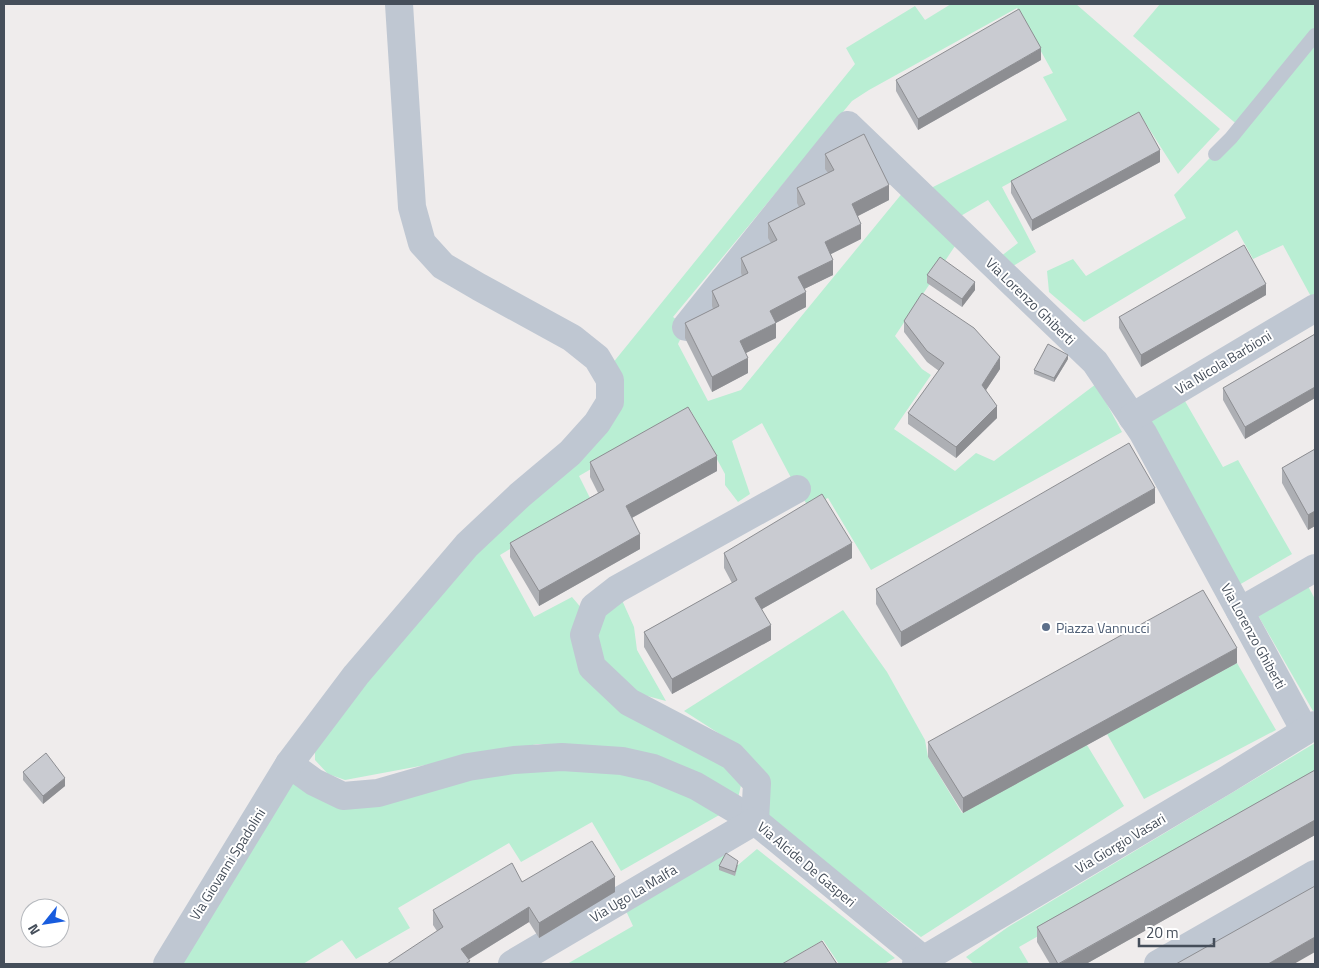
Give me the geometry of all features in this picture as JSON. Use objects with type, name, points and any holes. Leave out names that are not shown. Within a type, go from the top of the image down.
[{"type":"street","name":"Via Giovanni Spadolini","points":[[167,964],[289,764],[356,675],[467,545],[570,453],[597,423],[610,402],[610,380],[597,358],[572,338],[478,288],[443,266],[422,243],[412,207],[399,4]]},
{"type":"street","name":"Via Lorenzo Ghiberti","points":[[686,327],[848,125],[1095,362],[1143,433],[1240,612],[1310,728]]},
{"type":"street","name":"Via Nicola Barbioni","points":[[1132,417],[1315,308]]},
{"type":"street","name":"Via Alcide De Gasperi","points":[[797,489],[617,589],[594,607],[584,635],[592,667],[629,702],[732,756],[757,784],[755,821],[923,963]]},
{"type":"street","points":[[1240,612],[1315,568]]},
{"type":"street","name":"Via Giorgio Vasari","points":[[923,963],[1310,728]]},
{"type":"street","points":[[289,764],[314,782],[343,796],[378,793],[468,767],[514,760],[562,757],[622,762],[653,768],[696,786],[755,821]]},
{"type":"street","name":"Via Ugo La Malfa","points":[[512,964],[755,821]]},
{"type":"street","points":[[1158,964],[1315,874]]},
{"type":"lane","points":[[1215,154],[1231,138],[1315,35]]},
{"type":"green space","points":[[951,4],[1076,4],[1220,129],[1178,174],[1139,113],[1002,187],[1036,252],[1010,268],[1000,257],[1018,243],[988,200],[959,217],[929,189],[1067,120],[1043,77],[1053,73],[1017,8],[852,101],[673,317],[686,327],[678,344],[708,401],[741,390],[904,191],[957,243],[895,336],[922,369],[931,375],[894,429],[955,471],[976,453],[994,461],[1096,384],[1122,432],[871,570],[828,498],[808,506],[762,423],[732,441],[750,494],[738,502],[725,485],[725,474],[691,411],[579,476],[591,500],[500,555],[534,617],[572,597],[583,610],[588,676],[702,750],[742,781],[738,798],[615,748],[538,744],[345,780],[328,774],[315,760],[315,741],[459,563],[620,408],[624,385],[612,364],[855,64],[846,48],[915,6],[925,20]]},
{"type":"green space","points":[[1160,4],[1315,4],[1315,304],[1283,245],[1253,259],[1237,230],[1084,322],[1049,292],[1047,271],[1073,259],[1086,276],[1186,218],[1174,195],[1240,127],[1133,36]]},
{"type":"green space","points":[[1178,389],[1223,467],[1238,460],[1292,554],[1239,585],[1144,409]]},
{"type":"green space","points":[[1302,575],[1315,599],[1315,711],[1313,711],[1252,605]]},
{"type":"green space","points":[[617,589],[634,627],[637,650],[666,701],[636,693],[602,663],[594,638]]},
{"type":"green space","points":[[843,610],[887,672],[925,740],[928,757],[962,813],[1087,745],[1124,806],[921,937],[766,818],[740,747],[684,711]]},
{"type":"green space","points":[[1237,663],[1276,730],[1144,799],[1107,734]]},
{"type":"green space","points":[[1315,743],[1315,778],[1019,947],[1029,964],[974,964],[966,957],[1008,927]]},
{"type":"green space","points":[[514,766],[606,770],[673,784],[721,814],[621,871],[592,822],[521,862],[509,843],[398,908],[410,928],[356,959],[342,940],[303,964],[178,964],[293,779],[339,804]]},
{"type":"green space","points":[[715,845],[726,857],[738,865],[757,849],[895,958],[884,964],[839,964],[823,940],[782,964],[567,964],[633,926],[621,900]]},
{"type":"building","points":[[1019,9],[1041,48],[918,119],[896,80]]},
{"type":"building","points":[[1139,112],[1160,150],[1032,220],[1011,181]]},
{"type":"building","points":[[864,134],[889,185],[852,204],[861,224],[825,242],[833,260],[798,277],[806,292],[770,311],[776,323],[740,341],[748,358],[712,377],[685,323],[719,306],[712,291],[748,273],[741,258],[777,240],[768,223],[805,204],[797,188],[834,170],[825,154]]},
{"type":"building","points":[[1244,245],[1266,284],[1141,355],[1119,317]]},
{"type":"building","points":[[940,257],[975,282],[962,299],[927,275]]},
{"type":"building","points":[[922,293],[974,328],[1000,357],[982,385],[997,406],[956,447],[908,413],[944,363],[927,351],[904,321]]},
{"type":"building","points":[[1315,334],[1315,387],[1245,427],[1223,388]]},
{"type":"building","points":[[1048,344],[1068,355],[1054,378],[1034,370]]},
{"type":"building","points":[[688,407],[717,456],[626,506],[640,534],[539,591],[510,543],[604,490],[590,462]]},
{"type":"building","points":[[1129,443],[1155,488],[901,632],[876,589]]},
{"type":"building","points":[[1315,449],[1315,511],[1308,515],[1282,468]]},
{"type":"building","points":[[822,494],[852,543],[755,598],[771,625],[672,679],[644,632],[737,580],[724,553]]},
{"type":"building","points":[[1203,590],[1237,648],[963,798],[928,742]]},
{"type":"building","points":[[46,753],[65,778],[43,796],[23,772]]},
{"type":"building","points":[[1315,770],[1315,820],[1058,964],[1037,927]]},
{"type":"building","points":[[592,841],[615,877],[539,923],[529,907],[461,949],[470,961],[465,964],[387,964],[443,927],[433,910],[512,863],[522,882]]},
{"type":"building","points":[[726,853],[738,861],[735,872],[719,866]]},
{"type":"building","points":[[1315,886],[1315,937],[1268,964],[1176,964]]},
{"type":"building","points":[[822,941],[837,964],[782,964]]},
{"type":"place","name":"Piazza Vannucci","points":[[1046,627]]}]
